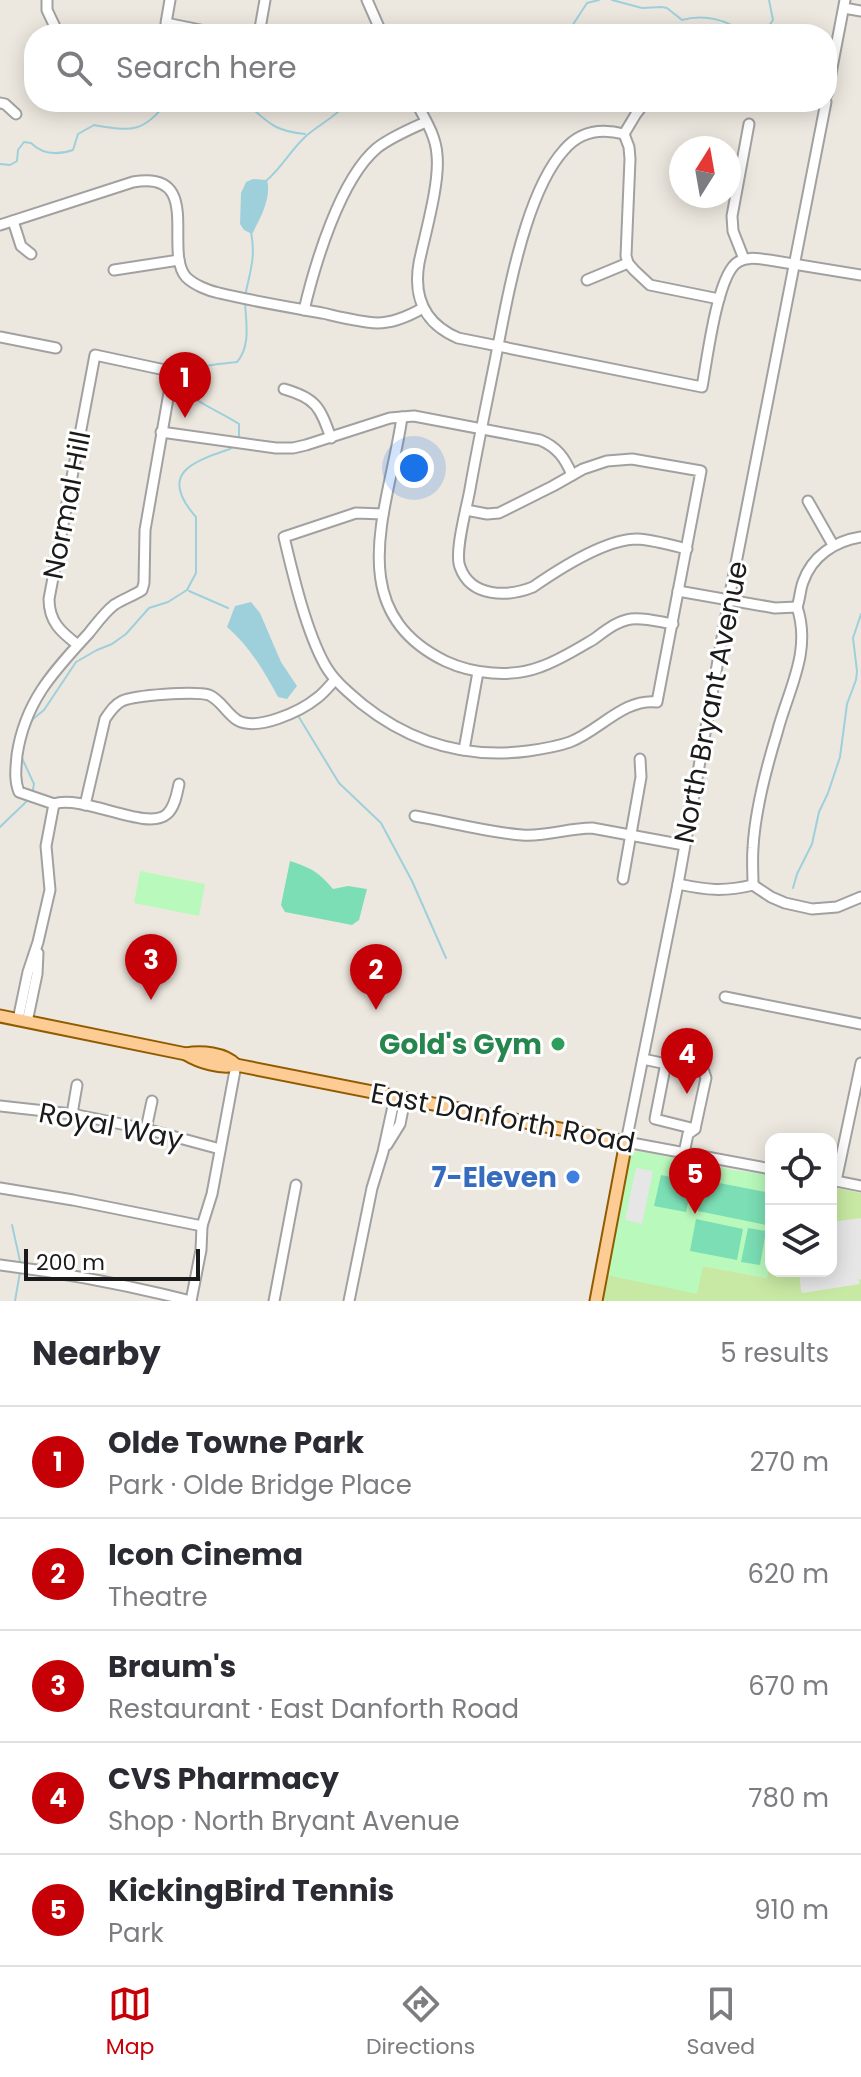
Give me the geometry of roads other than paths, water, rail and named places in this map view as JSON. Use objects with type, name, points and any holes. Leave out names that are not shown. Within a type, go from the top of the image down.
[{"type":"main road","name":"East Danforth Road","points":[[0,1016],[186,1054],[197,1052],[231,1059],[236,1065],[626,1142]]},
{"type":"main road","name":"North Bryant Avenue","points":[[596,1301],[626,1142]]},
{"type":"street","points":[[47,0],[47,10],[54,24]]},
{"type":"street","points":[[170,0],[166,23],[171,24]]},
{"type":"street","points":[[261,24],[265,0]]},
{"type":"street","points":[[367,0],[378,24]]},
{"type":"street","points":[[837,44],[845,4],[861,11]]},
{"type":"street","points":[[0,103],[16,114]]},
{"type":"street","points":[[421,112],[432,133],[438,157],[416,277],[423,308],[445,332],[458,338],[702,387],[724,280],[737,262],[755,258],[861,275]]},
{"type":"street","points":[[638,112],[624,134],[630,159],[628,263],[650,285],[719,299]]},
{"type":"street","name":"North Bryant Avenue","points":[[626,1142],[824,112]]},
{"type":"street","points":[[304,310],[318,255],[357,174],[376,150],[426,122]]},
{"type":"street","points":[[744,259],[733,231],[732,216],[749,124]]},
{"type":"street","points":[[624,134],[602,130],[585,133],[566,148],[553,164],[527,223],[513,271],[481,428],[459,550],[460,568],[474,585],[495,594],[533,587],[605,545],[619,541],[637,539],[687,549]]},
{"type":"street","points":[[0,225],[133,182],[153,181],[162,184],[176,202],[179,260],[186,277],[208,290],[379,323],[403,318],[423,308]]},
{"type":"street","points":[[13,221],[21,246],[31,254]]},
{"type":"street","points":[[114,270],[179,260]]},
{"type":"street","points":[[587,280],[628,263]]},
{"type":"street","points":[[0,337],[56,348]]},
{"type":"street","name":"Normal Hill","points":[[78,645],[59,630],[49,610],[49,599],[95,355],[169,372],[170,387],[161,432]]},
{"type":"street","points":[[284,389],[302,394],[318,405],[331,438]]},
{"type":"street","points":[[179,784],[173,806],[167,814],[153,819],[85,805],[54,804],[19,792],[16,778],[19,745],[32,703],[105,613],[142,590],[145,530],[161,432],[293,448],[390,418],[414,416],[529,437],[551,444],[566,461],[572,475]]},
{"type":"street","points":[[402,417],[378,545],[379,576],[392,613],[420,647],[451,664],[478,672],[498,673],[537,669],[617,624],[632,619],[673,624]]},
{"type":"street","points":[[383,514],[356,513],[284,537],[315,646],[335,680],[393,726],[430,743],[500,754],[549,748],[583,736],[631,706],[657,702],[701,471],[632,459],[607,461],[583,469],[499,513],[466,510]]},
{"type":"street","points":[[808,501],[833,545]]},
{"type":"street","points":[[753,885],[755,826],[777,730],[800,661],[802,629],[797,607],[807,572],[833,545],[861,537]]},
{"type":"street","points":[[678,591],[775,608],[797,607]]},
{"type":"street","points":[[464,750],[478,672]]},
{"type":"street","points":[[85,805],[105,719],[120,702],[144,696],[202,694],[216,700],[235,719],[249,724],[293,713],[320,696],[335,680]]},
{"type":"street","points":[[623,879],[641,777],[640,759]]},
{"type":"street","points":[[23,1021],[28,972],[50,890],[46,846],[54,804]]},
{"type":"street","points":[[415,816],[523,835],[581,828],[600,829],[684,845]]},
{"type":"street","points":[[678,884],[706,890],[731,890],[753,885],[785,903],[812,909],[837,907],[861,897]]},
{"type":"street","points":[[725,997],[861,1024]]},
{"type":"street","points":[[643,1059],[704,1072],[706,1078],[695,1129],[688,1134],[684,1153]]},
{"type":"street","points":[[666,1063],[655,1119],[695,1129]]},
{"type":"street","points":[[837,1168],[861,1063]]},
{"type":"street","points":[[0,1265],[67,1274],[191,1301],[201,1250],[202,1226],[212,1194],[236,1065]]},
{"type":"street","points":[[72,1114],[77,1085]]},
{"type":"street","points":[[349,1301],[372,1188],[400,1098]]},
{"type":"street","points":[[146,1129],[152,1101]]},
{"type":"street","name":"Royal Way","points":[[0,1106],[72,1114],[146,1129],[220,1149]]},
{"type":"street","name":"East Danforth Road","points":[[626,1142],[765,1168]]},
{"type":"street","points":[[837,1182],[861,1186]]},
{"type":"street","points":[[274,1301],[296,1185]]},
{"type":"street","points":[[0,1188],[202,1226]]},
{"type":"water","points":[[267,180],[268,194],[252,234],[240,224],[241,193],[246,182]]},
{"type":"water","points":[[251,602],[260,613],[281,662],[297,686],[287,699],[278,697],[256,660],[227,627],[235,606]]},
{"type":"waterway","points":[[573,24],[587,3],[599,0]]},
{"type":"waterway","points":[[612,0],[642,8],[667,8],[682,20],[715,19],[728,24]]},
{"type":"waterway","points":[[769,0],[773,20],[770,24]]},
{"type":"waterway","points":[[0,164],[10,165],[17,161],[18,150],[24,142],[46,152],[62,153],[73,150],[78,134],[94,125],[135,128],[151,120],[158,112]]},
{"type":"waterway","points":[[257,112],[278,128],[305,134]]},
{"type":"waterway","points":[[267,180],[305,137],[338,112]]},
{"type":"waterway","points":[[245,296],[253,257],[251,232]]},
{"type":"waterway","points":[[239,437],[239,424],[188,394],[187,384],[189,376],[202,367],[237,362],[246,341],[245,303]]},
{"type":"waterway","points":[[28,728],[76,662],[126,634],[149,608],[168,602],[187,590],[196,573],[196,517],[185,502],[180,480],[192,465],[234,446]]},
{"type":"waterway","points":[[189,591],[228,608]]},
{"type":"waterway","points":[[793,888],[812,844],[819,812],[840,757],[847,704],[856,680],[853,638],[861,614]]},
{"type":"waterway","points":[[297,714],[339,783],[381,823],[412,881],[446,958]]},
{"type":"waterway","points":[[21,756],[34,784],[32,794]]},
{"type":"waterway","points":[[0,827],[28,800]]},
{"type":"waterway","points":[[12,1225],[20,1261]]},
{"type":"waterway","points":[[15,1301],[20,1272]]},
{"type":"place","name":"Olde Towne Park","points":[[185,418]]},
{"type":"place","name":"Braum's","points":[[151,1000]]},
{"type":"place","name":"Icon Cinema","points":[[376,1010]]},
{"type":"place","name":"Gold's Gym","points":[[558,1044]]},
{"type":"place","name":"CVS Pharmacy","points":[[687,1094]]},
{"type":"place","name":"7-Eleven","points":[[573,1177]]},
{"type":"place","name":"KickingBird Tennis","points":[[695,1214]]}]
